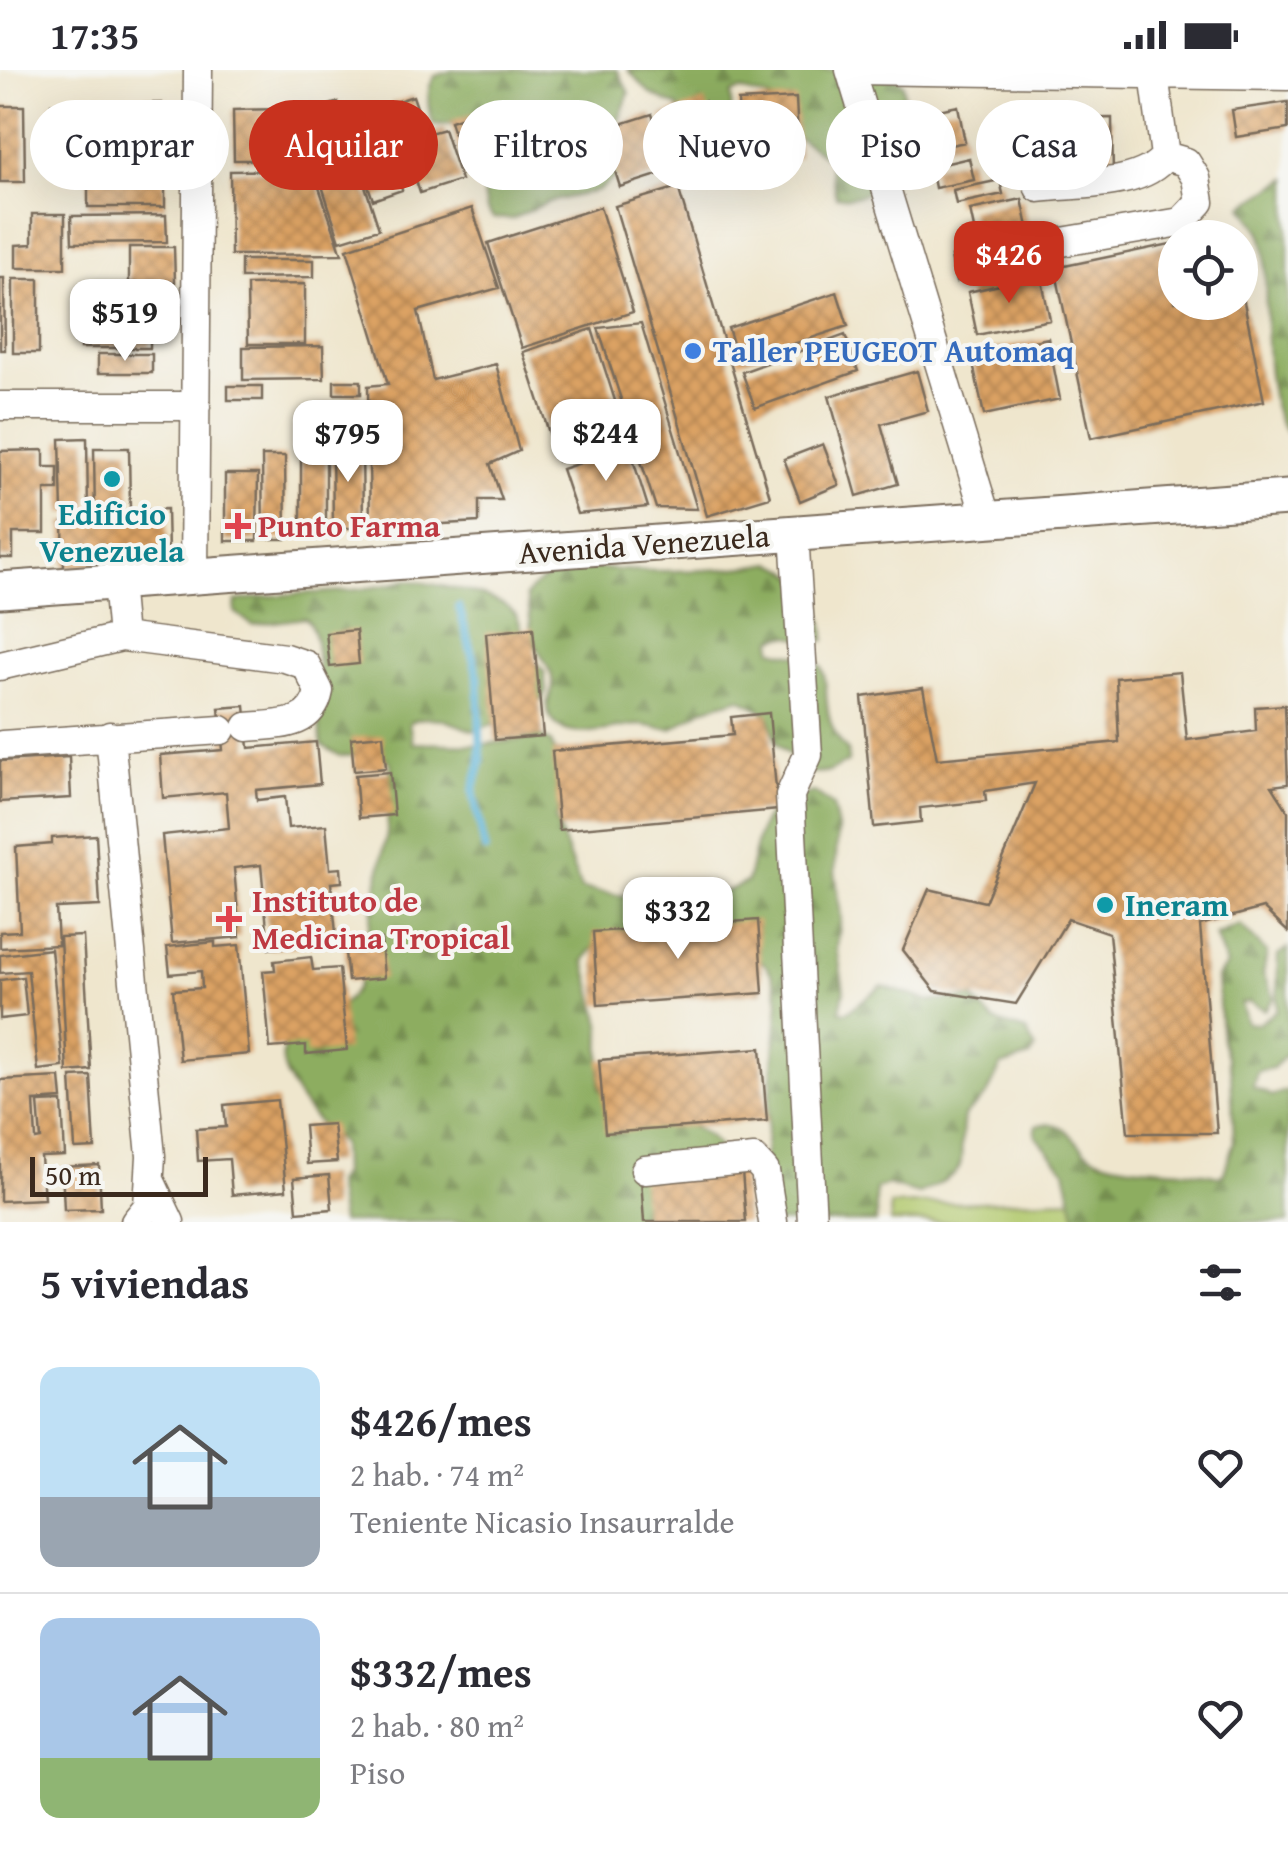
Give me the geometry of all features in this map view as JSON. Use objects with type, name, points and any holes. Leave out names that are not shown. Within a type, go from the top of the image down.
[{"type":"main road","name":"Avenida Venezuela","points":[[0,590],[1288,498]]},
{"type":"street","points":[[194,576],[198,70]]},
{"type":"street","points":[[986,520],[853,70],[1288,76]]},
{"type":"street","points":[[1154,74],[1166,156]]},
{"type":"street","points":[[1112,179],[1141,175],[1166,156]]},
{"type":"street","points":[[1050,244],[1181,222],[1200,202],[1196,178],[1186,162],[1166,156]]},
{"type":"street","points":[[0,406],[196,406]]},
{"type":"street","points":[[794,534],[808,754],[790,795],[812,1222]]},
{"type":"street","points":[[117,582],[122,636]]},
{"type":"street","points":[[0,666],[122,636],[286,658],[306,665],[319,691],[311,713],[295,723],[2,745]]},
{"type":"street","points":[[110,736],[152,1184],[148,1206],[135,1222]]},
{"type":"street","points":[[645,1170],[754,1159],[765,1172],[773,1222]]},
{"type":"street","points":[[152,1184],[170,1222]]},
{"type":"green space","points":[[454,70],[617,70],[629,93],[623,109],[623,100],[458,100],[458,124],[438,125],[438,100],[428,100],[435,76]]},
{"type":"green space","points":[[628,70],[892,70],[903,85],[904,100],[826,100],[826,157],[806,143],[806,100],[770,100],[740,90],[731,94],[731,100],[663,100],[651,94]]},
{"type":"green space","points":[[1288,178],[1288,433],[1279,421],[1269,377],[1261,232],[1258,220],[1253,220],[1243,206]]},
{"type":"green space","points":[[483,190],[599,190],[548,202],[512,219],[493,218]]},
{"type":"green space","points":[[835,190],[872,190],[860,196],[836,196]]},
{"type":"green space","points":[[772,563],[793,574],[810,593],[821,616],[825,640],[780,637],[773,639],[772,649],[808,658],[823,669],[828,713],[838,739],[848,751],[848,762],[829,772],[808,773],[777,744],[768,714],[740,698],[705,708],[672,729],[641,725],[576,732],[555,723],[547,708],[552,676],[534,640],[526,596],[538,584],[579,568],[699,570]]},
{"type":"green space","points":[[407,580],[484,596],[517,617],[528,651],[544,671],[546,691],[541,701],[510,710],[493,724],[473,731],[441,719],[417,720],[409,723],[413,743],[478,745],[542,737],[551,742],[569,790],[555,819],[581,889],[624,896],[653,881],[718,895],[747,882],[758,835],[779,806],[814,792],[833,806],[838,828],[835,871],[841,917],[837,948],[844,991],[840,1011],[847,1012],[882,986],[929,1001],[973,998],[994,1021],[1026,1031],[1035,1048],[1030,1057],[1001,1066],[987,1095],[964,1116],[960,1166],[956,1172],[919,1194],[887,1185],[876,1189],[876,1222],[771,1222],[763,1175],[779,1001],[769,971],[746,950],[597,943],[585,961],[601,1024],[600,1089],[628,1121],[693,1127],[714,1141],[723,1153],[656,1185],[639,1222],[341,1222],[335,1183],[342,1174],[341,1143],[296,1095],[283,1063],[284,1049],[300,1030],[346,1001],[359,983],[387,832],[391,763],[383,755],[340,756],[322,745],[316,641],[305,618],[252,625],[235,612],[236,601]]},
{"type":"green space","points":[[1240,925],[1267,953],[1263,974],[1274,998],[1265,1010],[1250,1002],[1241,1003],[1247,1023],[1258,1024],[1277,1010],[1278,955],[1288,948],[1288,1053],[1273,1068],[1257,1071],[1253,1087],[1272,1096],[1288,1090],[1288,1222],[1077,1222],[1065,1170],[1036,1136],[1036,1126],[1056,1125],[1091,1154],[1114,1163],[1218,1176],[1224,1173],[1234,1141],[1231,1072],[1222,1040],[1217,978],[1226,965],[1215,935]]},
{"type":"green space","points":[[1103,1198],[1104,1222],[891,1222],[890,1205]]},
{"type":"building","points":[[1288,102],[1288,129],[1236,137],[1232,110]]},
{"type":"building","points":[[0,106],[24,106],[25,182],[0,182]]},
{"type":"building","points":[[956,106],[965,142],[956,144]]},
{"type":"building","points":[[233,110],[249,110],[249,160],[234,160]]},
{"type":"building","points":[[643,117],[643,180],[623,186],[623,123]]},
{"type":"building","points":[[458,118],[458,147],[450,121]]},
{"type":"building","points":[[444,129],[458,181],[438,187],[438,131]]},
{"type":"building","points":[[969,158],[974,180],[956,184],[956,161]]},
{"type":"building","points":[[230,171],[249,171],[249,190],[320,190],[342,254],[231,255]]},
{"type":"building","points":[[976,185],[976,190],[1002,190],[1003,194],[956,204],[956,189]]},
{"type":"building","points":[[88,190],[165,190],[165,207],[88,207]]},
{"type":"building","points":[[323,190],[366,190],[379,229],[340,241]]},
{"type":"building","points":[[370,190],[402,190],[373,200]]},
{"type":"building","name":"Taller PEUGEOT Automaq","points":[[679,190],[770,497],[707,516],[615,206]]},
{"type":"building","points":[[1022,199],[1028,227],[976,238],[970,210]]},
{"type":"building","points":[[600,207],[633,312],[522,348],[488,243]]},
{"type":"building","points":[[472,208],[499,288],[418,311],[433,380],[496,364],[519,451],[490,464],[502,500],[479,500],[479,522],[370,528],[368,386],[388,384],[347,249]]},
{"type":"building","points":[[32,214],[65,214],[65,268],[16,268],[16,245],[32,244]]},
{"type":"building","points":[[166,215],[167,242],[72,243],[71,216]]},
{"type":"building","points":[[1027,241],[1033,266],[956,282],[951,257]]},
{"type":"building","points":[[129,247],[174,247],[175,282],[129,283]]},
{"type":"building","points":[[1158,247],[1158,320],[1248,320],[1264,401],[1091,438],[1055,268]]},
{"type":"building","points":[[241,260],[314,260],[314,277],[241,278]]},
{"type":"building","points":[[1041,276],[1050,320],[977,335],[968,292]]},
{"type":"building","points":[[0,278],[4,278],[5,350],[0,350]]},
{"type":"building","points":[[13,279],[39,279],[39,353],[13,353]]},
{"type":"building","points":[[305,284],[305,344],[248,344],[247,285]]},
{"type":"building","points":[[88,290],[146,290],[146,312],[88,313]]},
{"type":"building","points":[[837,292],[848,326],[739,362],[728,328]]},
{"type":"building","points":[[150,319],[150,348],[81,348],[81,320]]},
{"type":"building","points":[[641,323],[697,509],[656,508],[598,328]]},
{"type":"building","points":[[592,329],[627,438],[558,461],[523,352]]},
{"type":"building","points":[[845,335],[858,371],[755,408],[742,372]]},
{"type":"building","points":[[1048,338],[1060,399],[984,415],[971,354]]},
{"type":"building","points":[[323,346],[324,379],[243,380],[243,347]]},
{"type":"building","points":[[98,354],[152,354],[152,373],[98,373]]},
{"type":"building","points":[[917,371],[928,411],[881,424],[898,484],[857,496],[829,396]]},
{"type":"building","points":[[334,381],[361,381],[361,394],[334,394]]},
{"type":"building","points":[[228,386],[262,386],[262,400],[228,400]]},
{"type":"building","points":[[87,438],[88,512],[62,513],[60,439]]},
{"type":"building","points":[[362,442],[363,528],[333,528],[332,443]]},
{"type":"building","points":[[823,444],[839,485],[800,501],[784,459]]},
{"type":"building","points":[[629,447],[648,507],[577,514],[562,469]]},
{"type":"building","points":[[94,448],[129,448],[130,510],[167,509],[168,553],[97,554],[97,567],[64,568],[63,522],[95,521]]},
{"type":"building","points":[[44,450],[44,467],[58,467],[58,490],[45,490],[45,533],[13,533],[13,558],[0,558],[0,451]]},
{"type":"building","points":[[262,456],[285,456],[286,539],[263,539]]},
{"type":"building","points":[[301,459],[326,459],[326,526],[301,526]]},
{"type":"building","points":[[225,474],[258,474],[257,541],[225,541]]},
{"type":"building","points":[[533,628],[543,736],[495,740],[486,633]]},
{"type":"building","points":[[356,630],[359,664],[330,667],[326,633]]},
{"type":"building","name":"Ineram","points":[[1180,672],[1187,740],[1256,731],[1255,707],[1285,705],[1288,784],[1272,786],[1288,811],[1288,932],[1263,908],[1200,925],[1217,1133],[1128,1133],[1109,933],[1068,919],[1016,1004],[935,991],[903,950],[929,889],[985,902],[1035,783],[985,791],[986,801],[920,808],[921,822],[874,827],[862,697],[923,688],[937,759],[1119,742],[1116,678]]},
{"type":"building","points":[[245,706],[249,748],[316,742],[320,784],[256,790],[257,800],[285,797],[288,828],[326,825],[330,869],[341,868],[342,882],[331,883],[337,943],[269,949],[261,865],[234,868],[240,937],[172,943],[162,835],[229,828],[226,792],[163,798],[160,755],[223,750],[219,708]]},
{"type":"building","points":[[769,713],[778,810],[559,830],[552,751],[733,735],[731,717]]},
{"type":"building","points":[[383,735],[386,768],[354,771],[351,738]]},
{"type":"building","points":[[69,757],[71,798],[0,802],[0,761]]},
{"type":"building","points":[[390,772],[394,815],[359,818],[355,775]]},
{"type":"building","points":[[96,835],[100,906],[56,908],[58,945],[0,948],[0,932],[20,931],[16,847],[52,844],[52,838]]},
{"type":"building","points":[[758,920],[763,993],[598,1005],[593,932]]},
{"type":"building","points":[[83,936],[91,1070],[67,1072],[60,937]]},
{"type":"building","points":[[381,939],[384,978],[348,981],[344,943]]},
{"type":"building","points":[[215,942],[215,947],[239,945],[249,1054],[180,1060],[173,990],[202,988],[201,971],[170,974],[167,947]]},
{"type":"building","points":[[51,949],[63,1067],[38,1070],[28,971],[0,973],[0,955]]},
{"type":"building","points":[[311,957],[313,970],[339,968],[347,1050],[306,1054],[306,1045],[270,1048],[263,971],[275,970],[274,961]]},
{"type":"building","points":[[23,977],[27,1016],[0,1019],[0,980]]},
{"type":"building","points":[[761,1048],[767,1121],[605,1133],[599,1060]]},
{"type":"building","points":[[91,1076],[95,1148],[75,1149],[71,1077]]},
{"type":"building","points":[[60,1077],[62,1099],[34,1101],[36,1140],[41,1139],[38,1103],[62,1102],[65,1156],[41,1157],[44,1199],[0,1201],[0,1080]]},
{"type":"building","points":[[277,1100],[286,1190],[232,1195],[229,1159],[198,1161],[196,1129],[226,1127],[224,1105]]},
{"type":"building","points":[[333,1124],[337,1162],[307,1164],[304,1126]]},
{"type":"building","points":[[99,1165],[101,1209],[64,1210],[62,1167]]},
{"type":"building","points":[[742,1171],[746,1222],[644,1222],[641,1179]]},
{"type":"building","points":[[329,1175],[332,1209],[297,1212],[294,1178]]},
{"type":"waterway","points":[[459,607],[478,676],[481,762],[473,791],[485,849]]},
{"type":"place","name":"Taller PEUGEOT Automaq","points":[[693,351]]},
{"type":"place","name":"Edificio Venezuela","points":[[112,479]]},
{"type":"place","name":"Punto Farma","points":[[238,526]]},
{"type":"place","name":"Ineram","points":[[1105,905]]},
{"type":"place","name":"Instituto de Medicina Tropical","points":[[229,919]]}]
